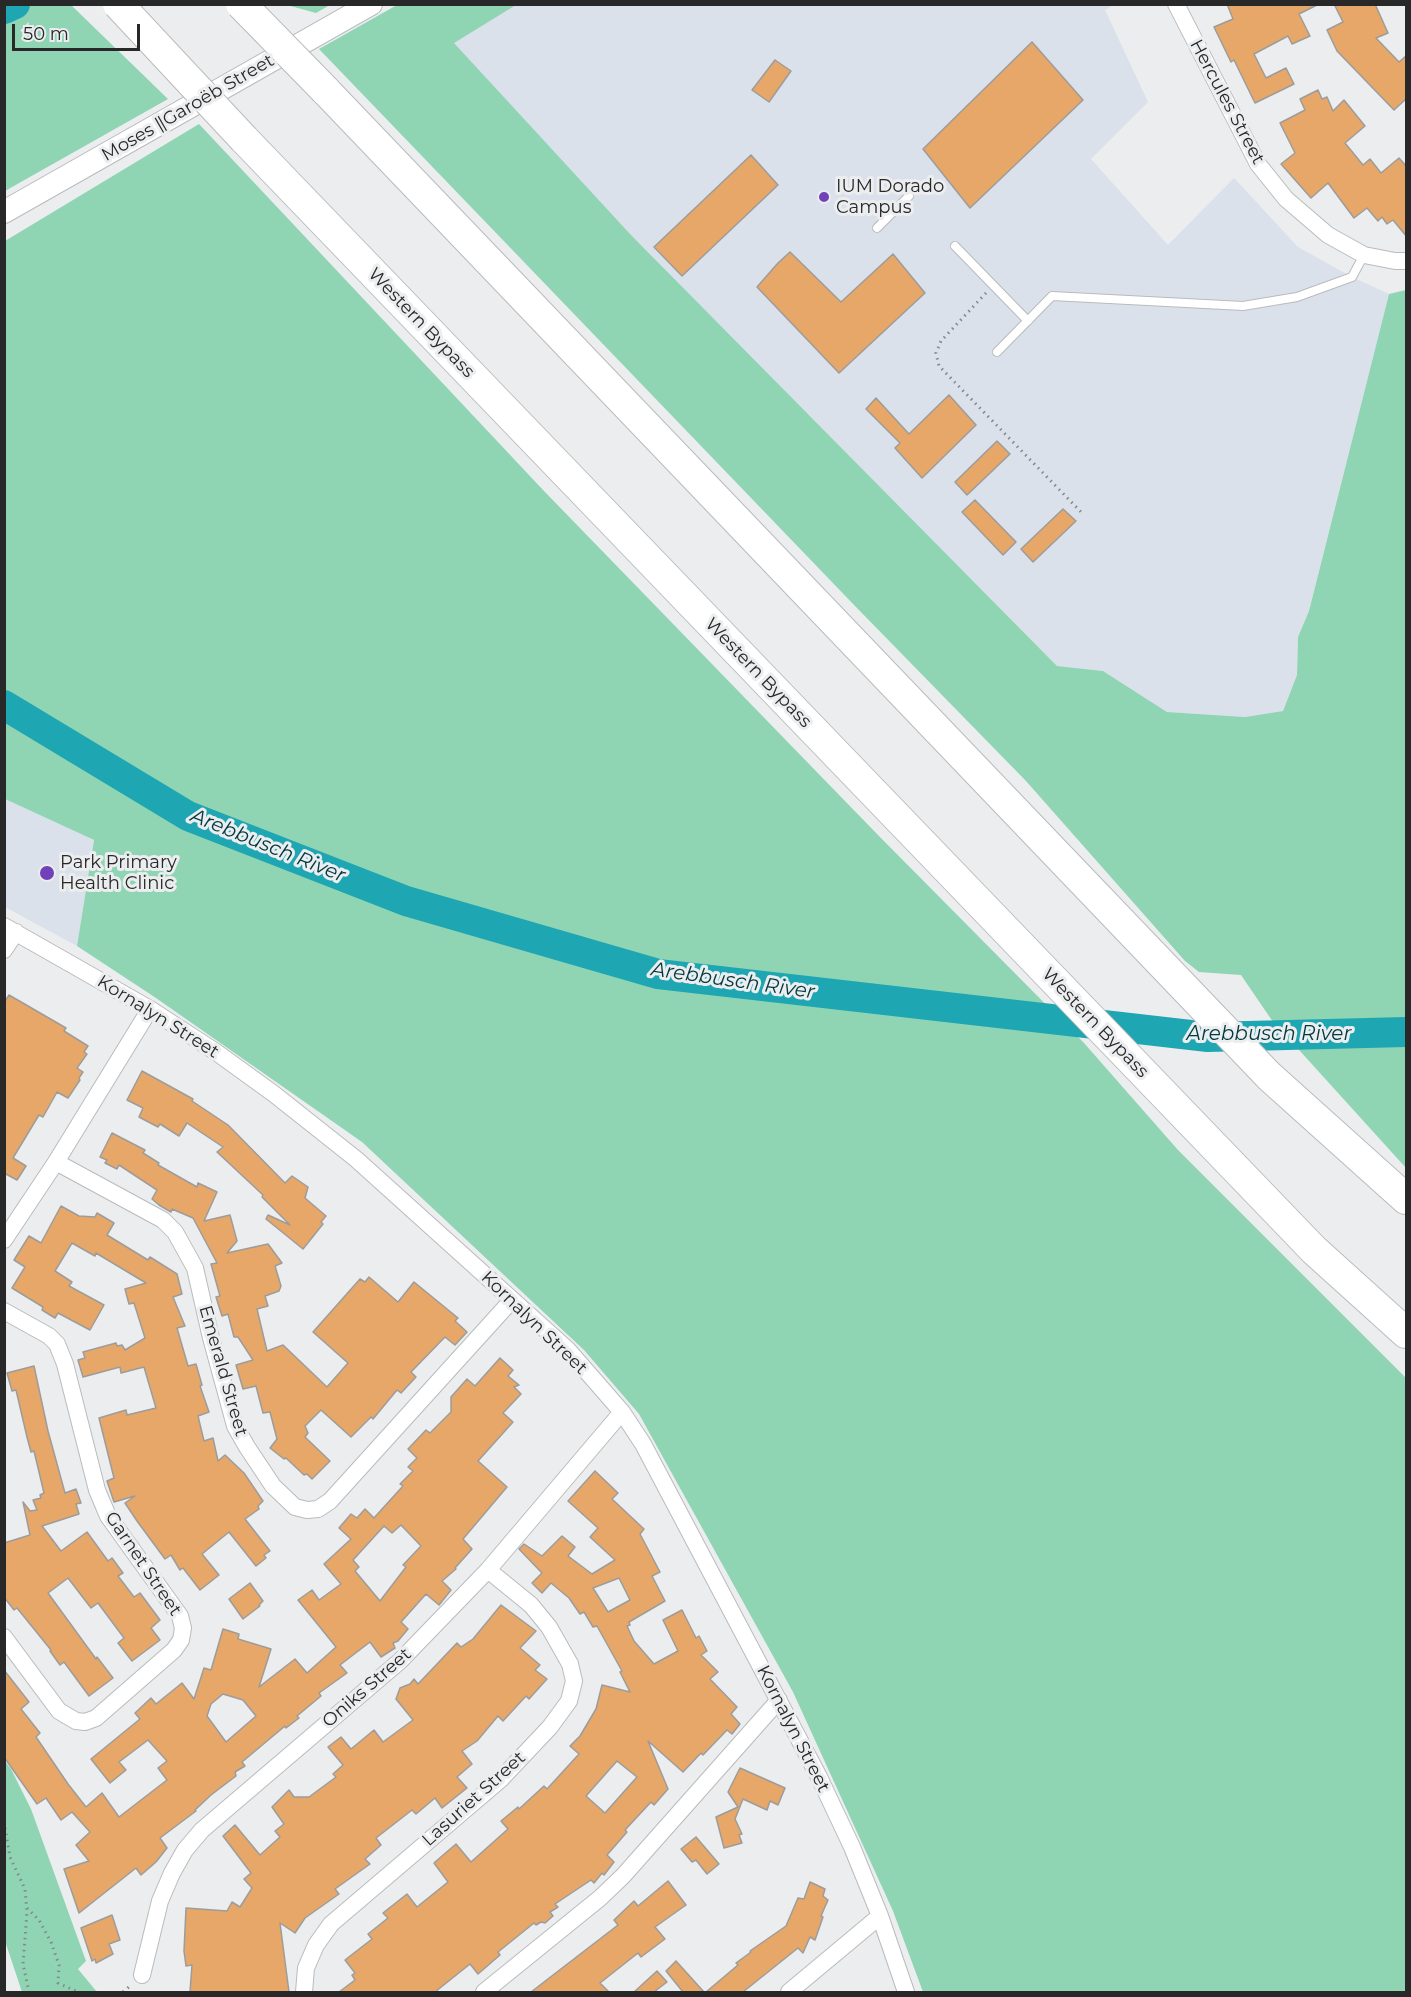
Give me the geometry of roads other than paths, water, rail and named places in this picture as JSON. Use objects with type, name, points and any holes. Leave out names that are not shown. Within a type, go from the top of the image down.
[{"type":"highway","name":"Western Bypass","points":[[118,4],[244,139],[1314,1251],[1407,1333]]},
{"type":"highway","points":[[241,4],[1269,1076],[1407,1197]]},
{"type":"main road","name":"Moses ǁGaroëb Street","points":[[4,212],[371,4]]},
{"type":"street","name":"Hercules Street","points":[[1176,4],[1258,164],[1286,199],[1328,235],[1364,255],[1407,261]]},
{"type":"street","points":[[4,950],[10,929]]},
{"type":"street","name":"Kornalyn Street","points":[[10,929],[150,1009],[216,1052],[274,1094],[356,1159],[568,1350],[622,1412],[643,1444],[779,1700],[838,1817],[880,1916],[906,1992]]},
{"type":"street","points":[[4,1240],[56,1162],[150,1009]]},
{"type":"street","name":"Emerald Street","points":[[56,1162],[163,1220],[175,1232],[195,1268],[211,1338],[236,1426],[273,1486],[295,1507],[307,1510],[318,1509],[330,1502],[512,1300]]},
{"type":"street","name":"Garnet Street","points":[[4,1311],[49,1336],[57,1344],[65,1364],[102,1502],[108,1516],[180,1616],[183,1628],[181,1640],[174,1650],[96,1718],[85,1722],[76,1721],[59,1711],[4,1638]]},
{"type":"street","name":"Oniks Street","points":[[142,1975],[160,1901],[185,1850],[202,1830],[400,1661],[488,1570],[622,1412]]},
{"type":"street","name":"Lasuriet Street","points":[[304,1992],[306,1968],[316,1945],[331,1924],[500,1780],[550,1727],[569,1701],[574,1681],[570,1665],[549,1627],[531,1605],[488,1570]]},
{"type":"street","points":[[484,1992],[600,1898],[623,1876],[779,1700]]},
{"type":"street","points":[[789,1992],[880,1916]]},
{"type":"lane","points":[[877,228],[909,196]]},
{"type":"lane","points":[[955,246],[1028,321]]},
{"type":"lane","points":[[997,352],[1052,296],[1243,306],[1297,297],[1352,278],[1364,255]]},
{"type":"waterway","points":[[4,9],[15,4]]},
{"type":"waterway","name":"Arebbusch River","points":[[4,705],[188,816],[406,901],[658,974],[1208,1037],[1406,1032]]},
{"type":"place","name":"IUM Dorado Campus","points":[[824,197]]},
{"type":"place","name":"Park Primary Health Clinic","points":[[47,873]]}]
